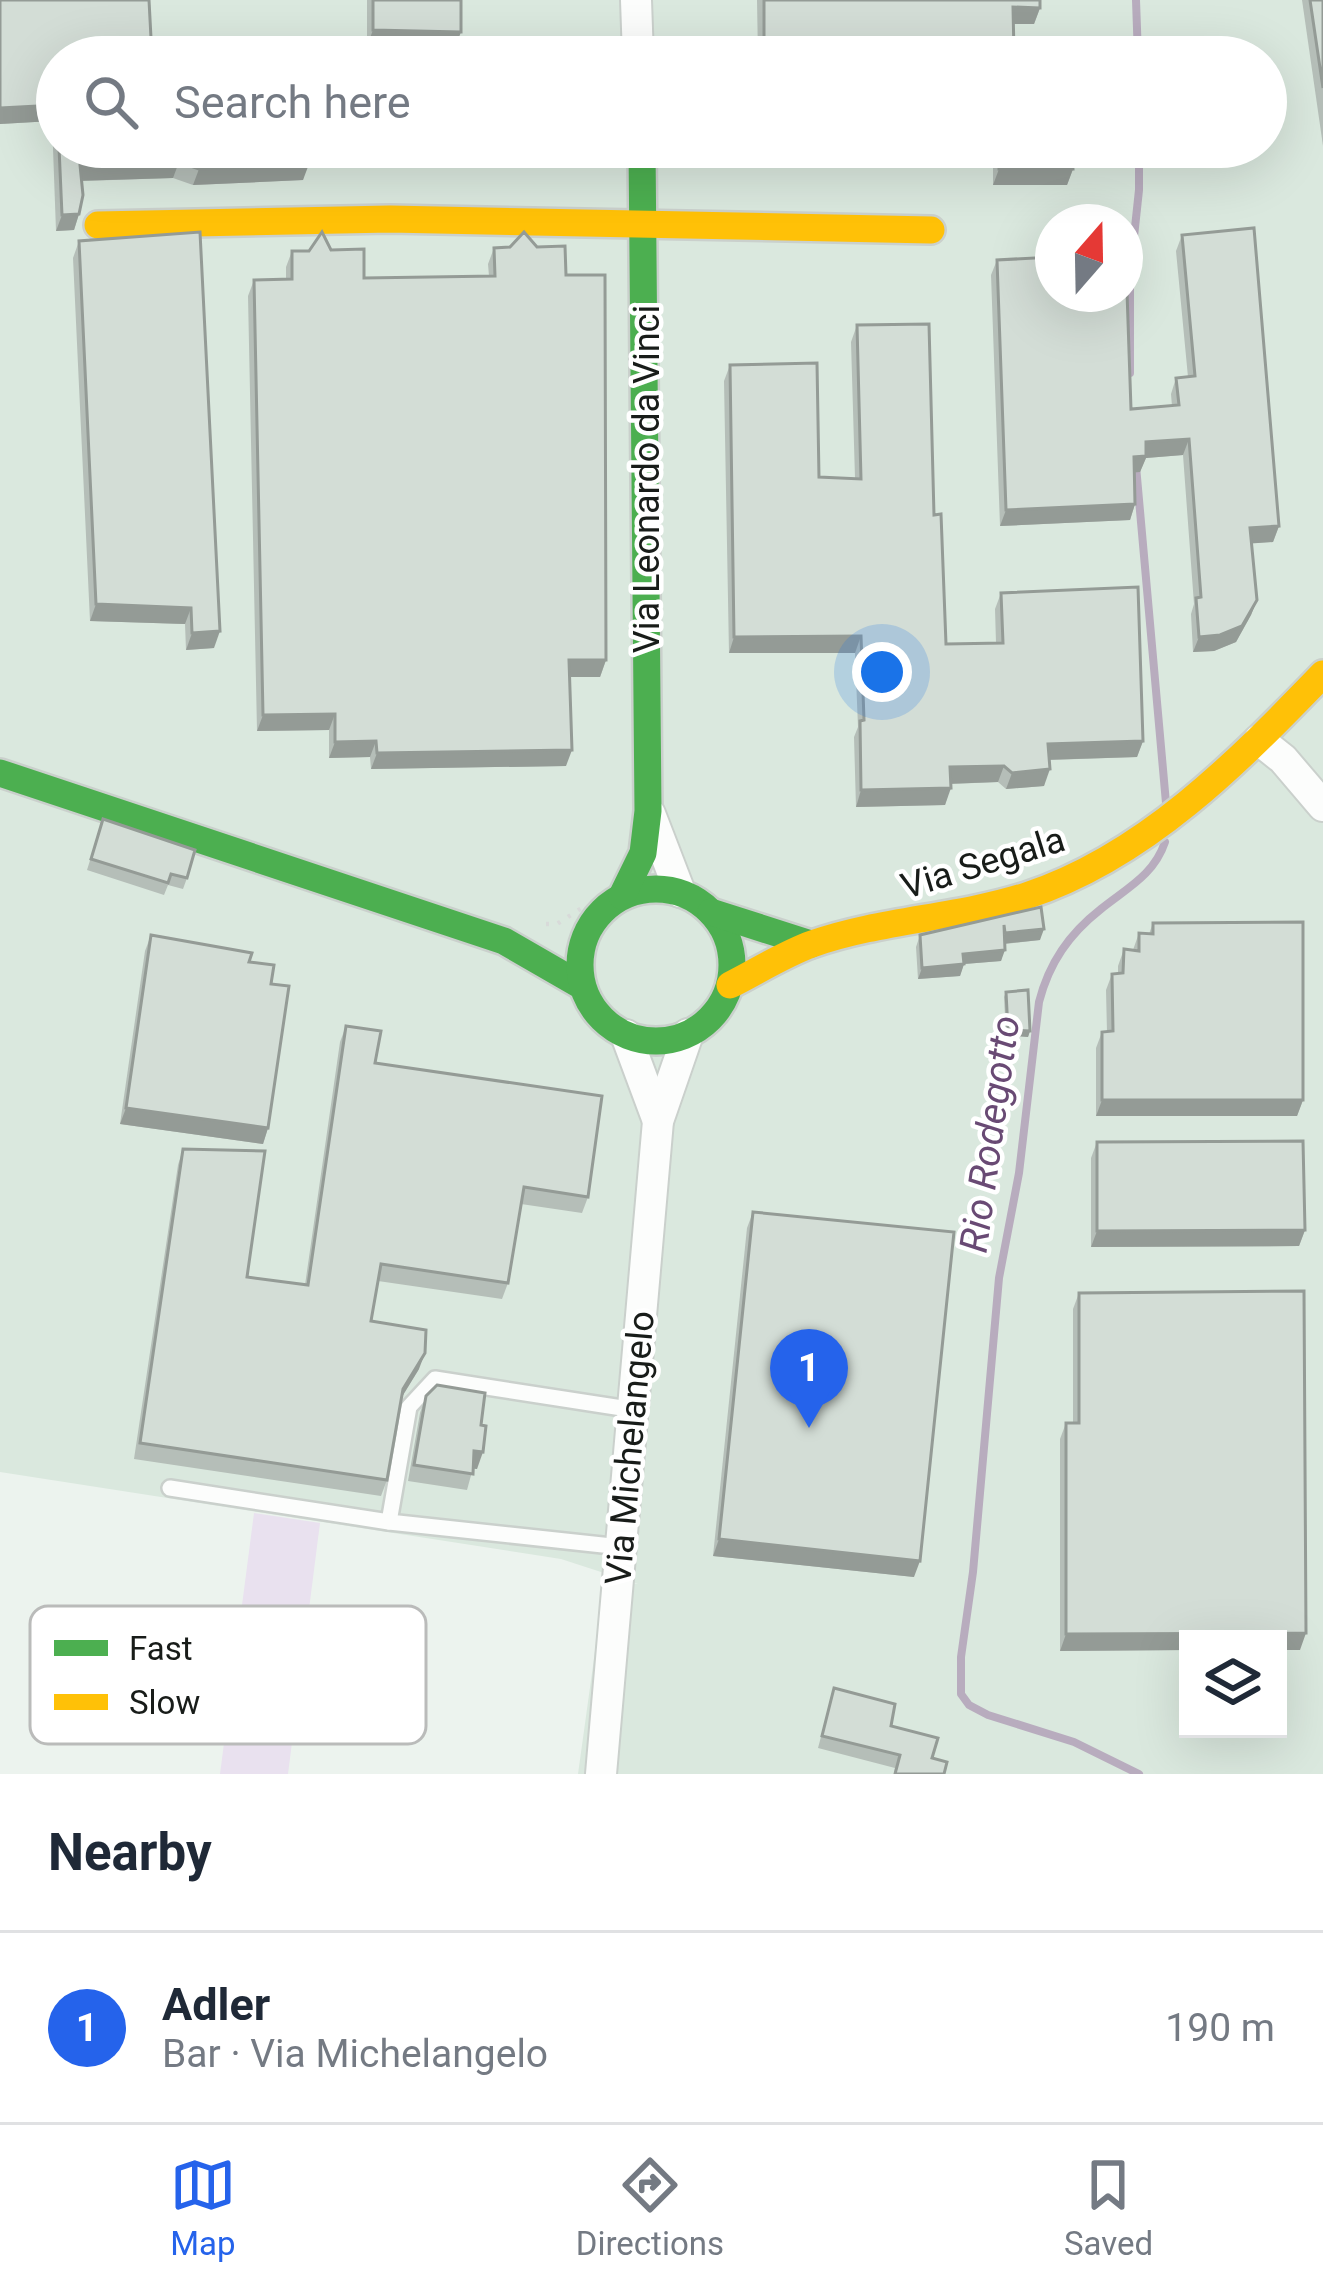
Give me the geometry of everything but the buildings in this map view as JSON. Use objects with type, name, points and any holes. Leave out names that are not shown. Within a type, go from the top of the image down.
[{"type":"street","points":[[636,0],[637,36]]},
{"type":"street","name":"Via Leonardo da Vinci","points":[[622,896],[644,853],[648,811],[642,168]]},
{"type":"street","points":[[98,225],[390,219],[932,230]]},
{"type":"street","name":"Via Segala","points":[[688,1034],[721,1005],[730,985],[811,944],[1025,896],[1090,869],[1159,826],[1259,740],[1323,674]]},
{"type":"street","points":[[1259,740],[1283,759],[1323,806]]},
{"type":"street","points":[[0,773],[504,941],[582,986]]},
{"type":"street","name":"Via Leonardo da Vinci","points":[[648,811],[680,892]]},
{"type":"street","points":[[504,941],[567,932],[622,896],[661,888],[680,892],[711,912],[811,944]]},
{"type":"street","points":[[711,912],[726,934],[732,959],[730,985]]},
{"type":"street","points":[[567,932],[581,947],[582,986],[606,1023],[626,1035],[668,1040],[688,1034]]},
{"type":"street","name":"Via Michelangelo","points":[[601,1774],[658,1121],[688,1034]]},
{"type":"street","name":"Via Michelangelo","points":[[626,1035],[658,1121]]},
{"type":"lane","points":[[389,1522],[409,1407],[435,1378],[635,1410]]},
{"type":"lane","points":[[170,1488],[389,1522],[622,1547]]},
{"type":"shaded area","points":[[0,0],[1323,0],[1323,1774],[578,1774],[605,1579],[638,1584],[561,1559],[0,1472]]},
{"type":"shaded area","points":[[254,1513],[320,1523],[309,1606],[242,1606]]},
{"type":"shaded area","points":[[224,1744],[292,1744],[288,1774],[220,1774]]},
{"type":"waterway","name":"Rio Rodegotto","points":[[1136,0],[1137,36]]},
{"type":"waterway","name":"Rio Rodegotto","points":[[1130,373],[1130,274],[1139,168]]},
{"type":"waterway","name":"Rio Rodegotto","points":[[1136,466],[1166,803]]},
{"type":"waterway","name":"Rio Rodegotto","points":[[1139,1774],[1074,1742],[969,1705],[961,1694],[961,1657],[999,1278],[1019,1173],[1039,1002],[1048,975],[1070,939],[1147,872],[1165,842]]},
{"type":"traffic: fast","points":[[622,896],[643,853],[648,811],[642,168]]},
{"type":"traffic: fast","points":[[0,773],[504,941],[582,986]]},
{"type":"traffic: fast","points":[[656,889],[685,895],[710,911],[726,936],[732,965],[726,994],[710,1019],[685,1035],[656,1041],[627,1035],[602,1019],[586,994],[580,965],[586,936],[602,911],[627,895],[656,889]]},
{"type":"traffic: fast","points":[[711,912],[811,944]]},
{"type":"traffic: slow","points":[[98,225],[390,219],[931,230]]},
{"type":"traffic: slow","points":[[730,985],[812,944],[1026,896],[1111,857],[1223,773],[1323,674]]},
{"type":"place","name":"Adler","points":[[809,1428]]}]
